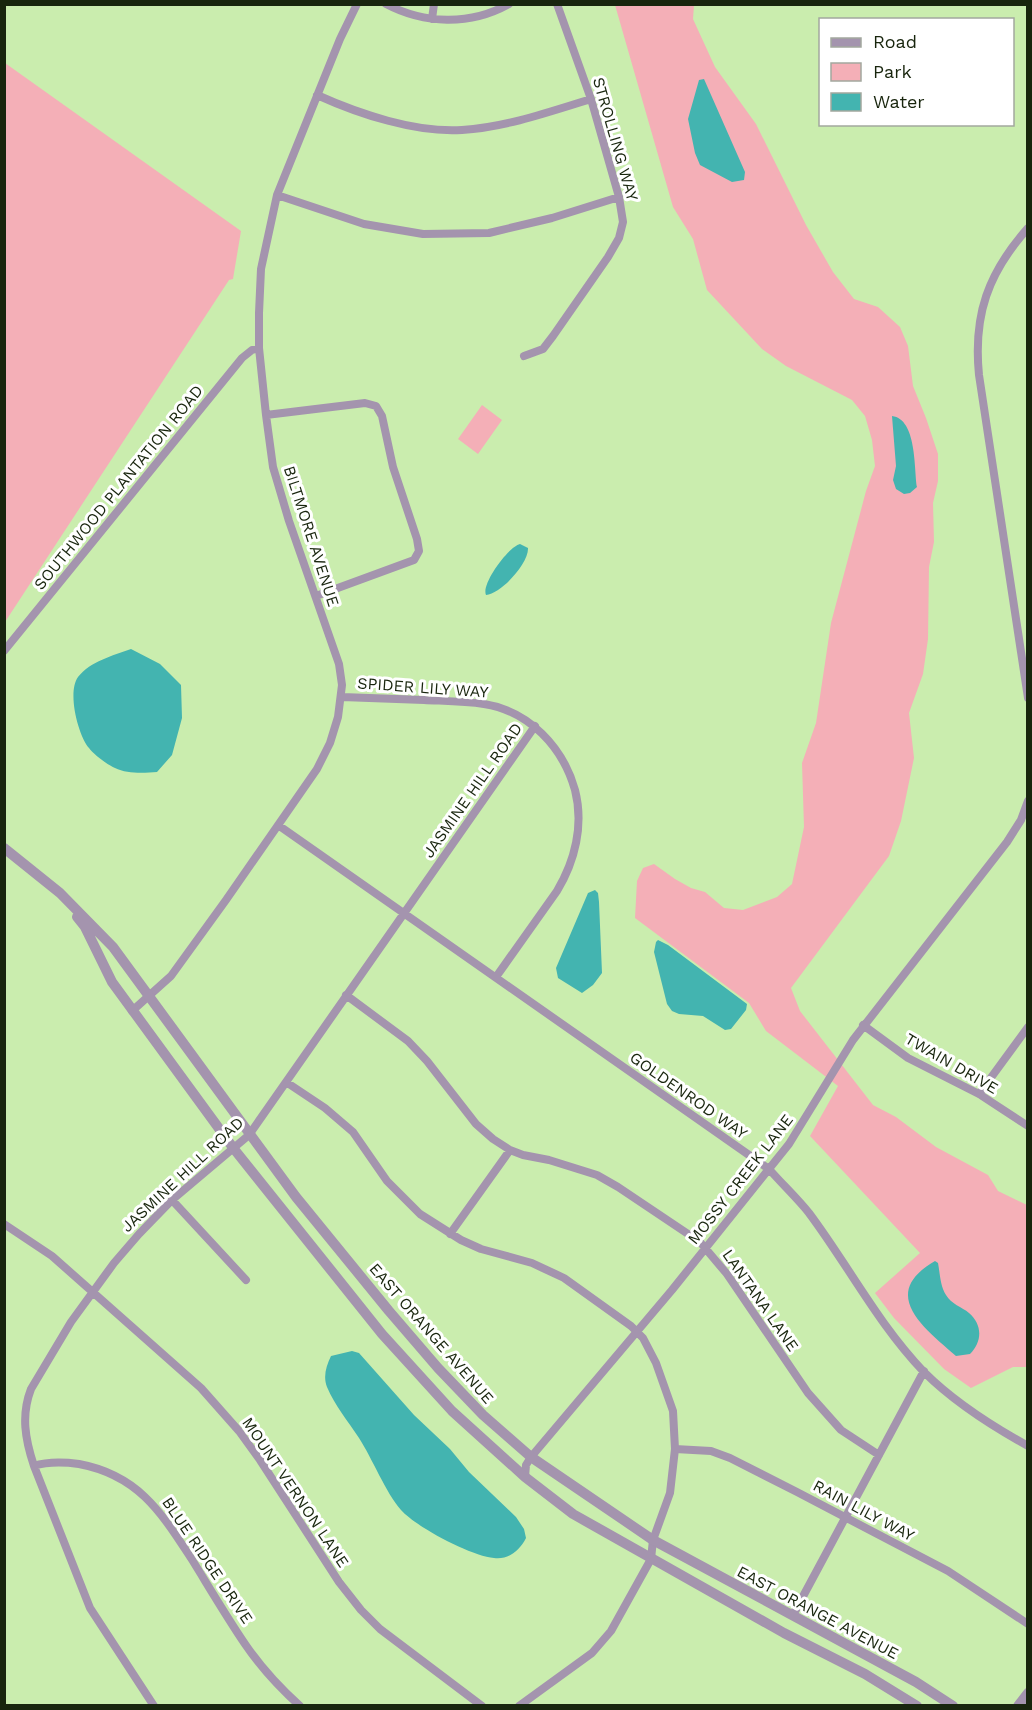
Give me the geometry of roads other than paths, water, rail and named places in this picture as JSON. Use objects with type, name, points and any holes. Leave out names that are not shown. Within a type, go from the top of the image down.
[{"type":"street","name":"BILTMORE AVENUE","points":[[132,1011],[171,976],[326,754],[335,729],[342,697],[339,664],[281,496],[269,445],[259,348],[261,268],[277,195],[340,39],[357,4]]},
{"type":"street","points":[[386,4],[418,18],[448,20],[481,16],[509,4]]},
{"type":"street","points":[[432,19],[434,4]]},
{"type":"street","name":"STROLLING WAY","points":[[524,356],[543,349],[608,257],[619,238],[623,223],[619,197],[591,99],[557,4]]},
{"type":"street","points":[[317,95],[374,117],[411,126],[461,130],[507,124],[591,99]]},
{"type":"street","points":[[277,195],[364,224],[423,234],[489,233],[552,219],[619,197]]},
{"type":"street","points":[[1028,228],[1003,258],[987,290],[981,314],[978,350],[979,375],[1028,698]]},
{"type":"street","name":"SOUTHWOOD PLANTATION ROAD","points":[[4,651],[242,358],[252,350],[259,348]]},
{"type":"street","points":[[266,415],[365,403],[376,406],[382,416],[393,467],[417,539],[419,550],[417,555],[407,564],[315,596]]},
{"type":"street","name":"SPIDER LILY WAY","points":[[342,697],[486,704],[514,714],[535,726],[553,745],[567,769],[576,797],[579,817],[572,860],[565,878],[496,978]]},
{"type":"street","name":"JASMINE HILL ROAD","points":[[153,1706],[90,1608],[34,1466],[25,1435],[27,1399],[38,1375],[92,1292],[139,1234],[172,1200],[249,1135],[535,726]]},
{"type":"street","name":"MOSSY CREEK LANE","points":[[525,1477],[526,1465],[531,1457],[769,1170],[798,1131],[863,1025],[1024,822],[1028,801]]},
{"type":"street","name":"GOLDENROD WAY","points":[[278,825],[769,1170],[809,1214],[887,1328],[924,1371],[960,1403],[992,1426],[1028,1446]]},
{"type":"street","name":"EAST ORANGE AVENUE","points":[[4,848],[60,893],[113,947],[249,1135],[346,1258],[438,1368],[483,1415],[531,1457],[653,1540],[916,1682],[953,1706]]},
{"type":"street","name":"EAST ORANGE AVENUE","points":[[60,893],[85,927],[112,982],[234,1149],[382,1334],[452,1411],[525,1477],[573,1514],[784,1633],[865,1674],[917,1706]]},
{"type":"street","name":"LANTANA LANE","points":[[346,995],[408,1041],[427,1061],[476,1124],[510,1150],[597,1175],[618,1186],[706,1248],[727,1274],[808,1393],[841,1430],[879,1455]]},
{"type":"street","name":"TWAIN DRIVE","points":[[863,1025],[908,1058],[979,1094],[1028,1126]]},
{"type":"street","points":[[979,1094],[1028,1027]]},
{"type":"street","points":[[286,1082],[339,1119],[353,1132],[377,1168],[420,1214],[450,1234],[482,1249],[549,1270],[564,1278],[636,1331],[643,1338],[656,1363],[673,1411],[675,1449],[670,1493],[653,1540],[651,1559],[611,1631],[592,1653],[519,1706]]},
{"type":"street","points":[[450,1234],[510,1150]]},
{"type":"street","points":[[172,1200],[246,1280]]},
{"type":"street","name":"MOUNT VERNON LANE","points":[[4,1224],[52,1256],[201,1388],[228,1417],[260,1460],[339,1582],[366,1615],[380,1629],[482,1706]]},
{"type":"street","points":[[793,1615],[924,1371]]},
{"type":"street","name":"RAIN LILY WAY","points":[[675,1449],[711,1451],[798,1491],[948,1571],[1028,1624]]},
{"type":"street","name":"BLUE RIDGE DRIVE","points":[[34,1466],[55,1462],[87,1466],[124,1480],[145,1496],[170,1526],[246,1645],[275,1681],[300,1706]]},
{"type":"street","points":[[651,1559],[666,1550],[671,1550]]},
{"type":"street","points":[[1018,1706],[1028,1693]]},
{"type":"water","points":[[704,79],[745,172],[744,180],[732,182],[700,165],[695,153],[688,119],[699,80]]},
{"type":"water","points":[[892,416],[900,419],[906,426],[913,446],[917,487],[910,493],[904,494],[896,489],[893,480],[896,466]]},
{"type":"water","points":[[520,544],[528,548],[519,569],[507,583],[486,595],[491,575],[497,566],[509,552]]},
{"type":"water","points":[[131,649],[160,664],[181,685],[182,718],[172,755],[157,772],[141,773],[120,770],[101,760],[85,742],[75,713],[75,684],[83,671],[95,663]]},
{"type":"water","points":[[595,890],[598,893],[599,902],[602,973],[593,985],[582,993],[558,978],[556,968],[588,893]]},
{"type":"water","points":[[658,940],[747,1004],[746,1010],[731,1029],[725,1030],[703,1016],[679,1014],[672,1011],[667,1004],[654,952]]},
{"type":"water","points":[[935,1261],[938,1263],[941,1284],[946,1295],[974,1318],[979,1328],[979,1339],[970,1354],[956,1356],[931,1334],[912,1310],[908,1298],[910,1286],[918,1273]]},
{"type":"water","points":[[352,1351],[359,1353],[414,1415],[516,1517],[524,1529],[526,1538],[513,1553],[494,1558],[472,1552],[431,1532],[401,1510],[327,1387],[325,1379],[331,1356]]}]
